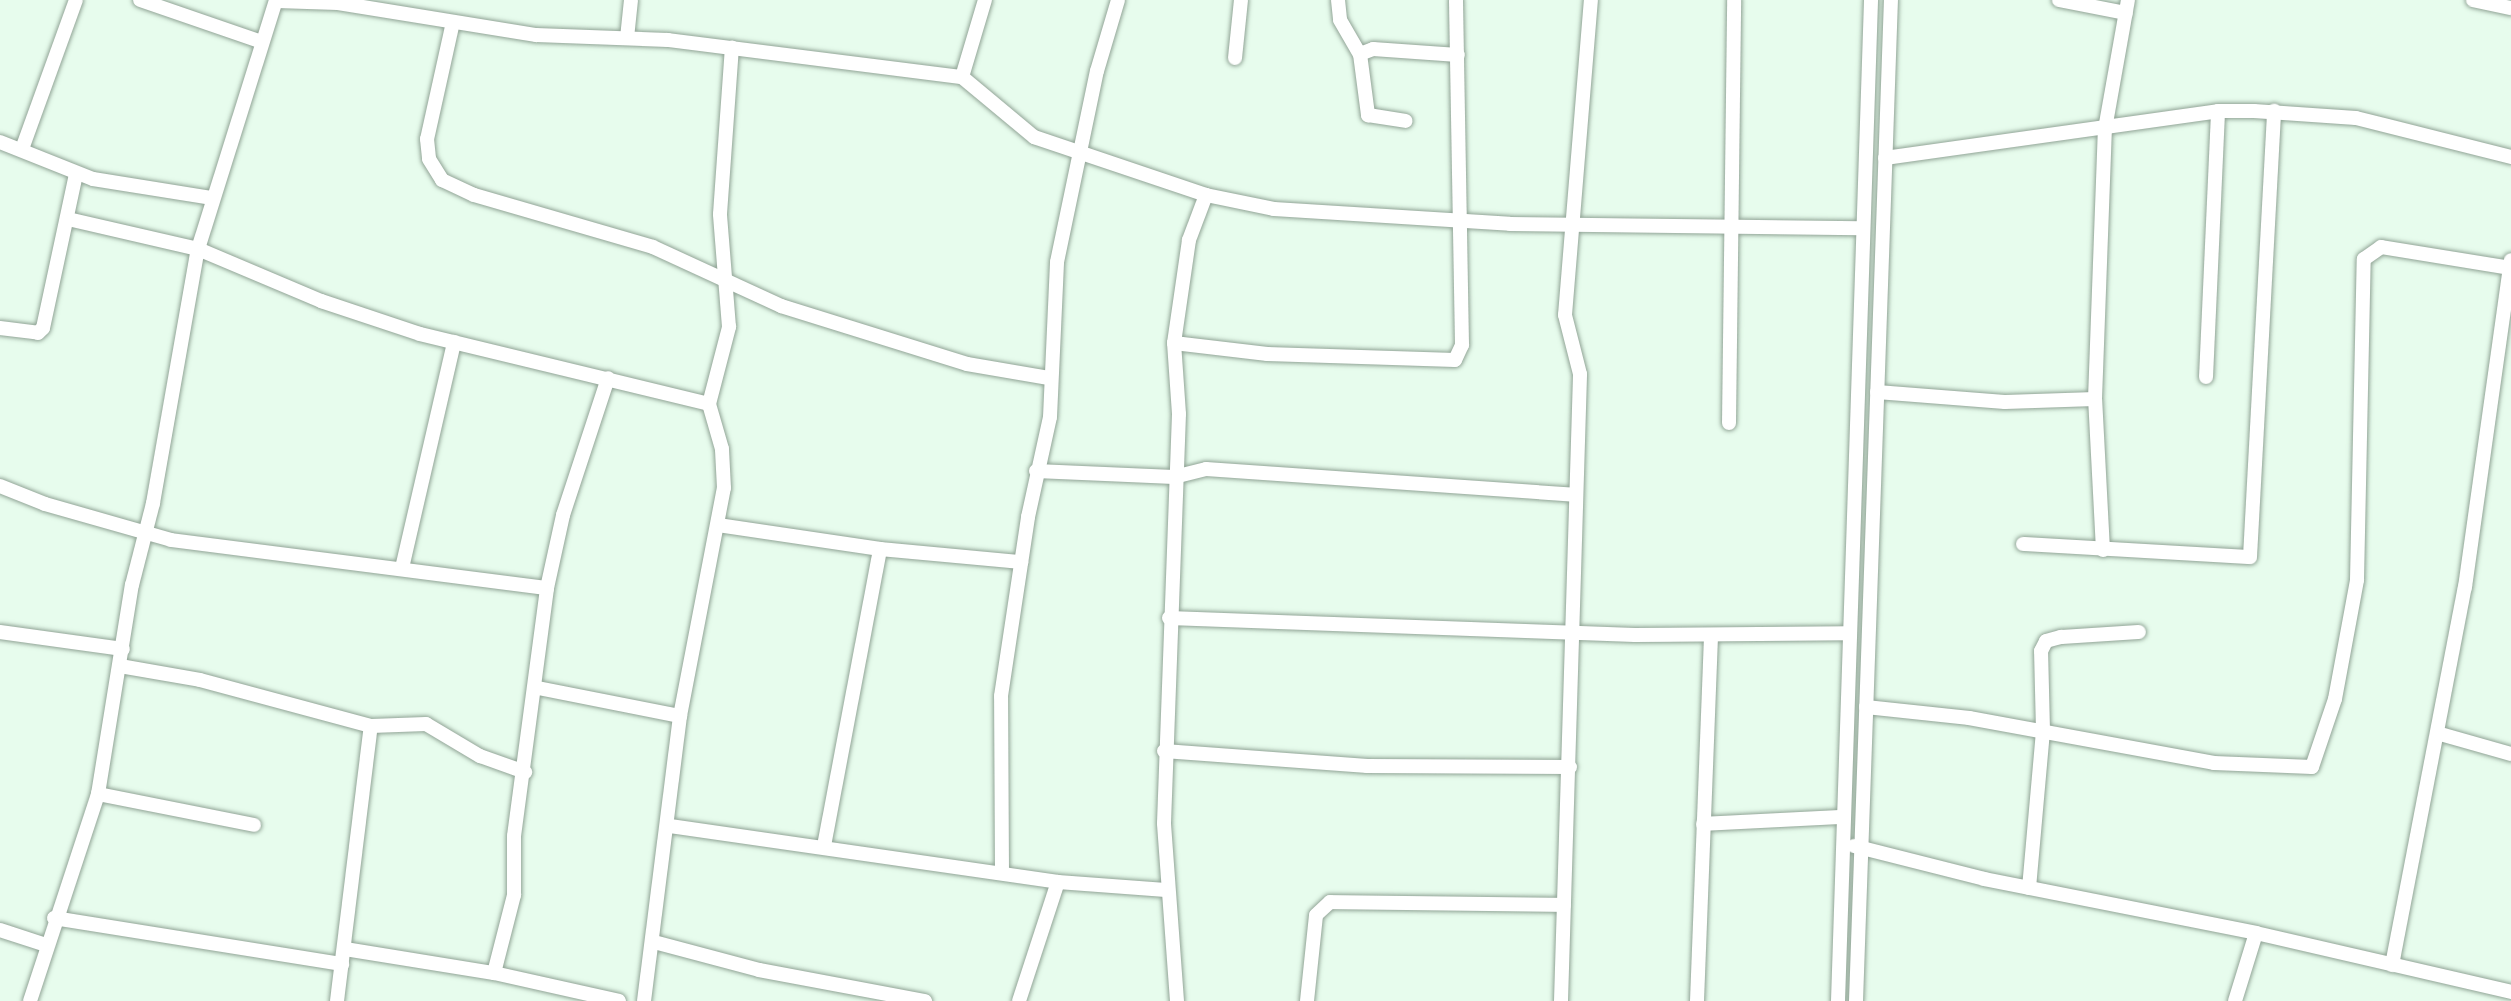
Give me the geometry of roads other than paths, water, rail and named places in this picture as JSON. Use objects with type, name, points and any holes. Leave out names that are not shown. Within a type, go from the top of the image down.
[{"type":"street","points":[[22,149],[76,0]]},
{"type":"street","points":[[140,0],[262,42]]},
{"type":"street","points":[[627,38],[631,0]]},
{"type":"street","points":[[962,77],[985,0]]},
{"type":"street","points":[[1002,873],[1001,696],[1036,471],[1050,417],[1049,378],[1057,262],[1079,149],[1118,0]]},
{"type":"street","points":[[1235,58],[1241,0]]},
{"type":"street","points":[[1338,0],[1340,20],[1360,54],[1369,116],[1406,121]]},
{"type":"street","points":[[1174,343],[1267,354],[1455,360],[1462,345],[1457,222],[1456,0]]},
{"type":"street","points":[[1561,1001],[1575,632],[1578,504],[1574,495],[1580,374],[1565,315],[1591,0]]},
{"type":"street","points":[[1729,423],[1734,0]]},
{"type":"street","points":[[1838,1001],[1861,228],[1871,0]]},
{"type":"street","points":[[1856,1001],[1891,0]]},
{"type":"street","points":[[2059,0],[2127,6],[2105,129],[2095,399],[2103,550]]},
{"type":"street","points":[[2473,0],[2511,8]]},
{"type":"street","points":[[30,1001],[54,918],[98,794],[198,249],[277,1],[338,3],[536,35],[627,38],[732,47],[962,77],[1034,137],[1079,149],[1206,195],[1303,213],[1457,222],[1732,223],[1861,228]]},
{"type":"street","points":[[453,22],[427,139],[429,159],[442,180],[474,195],[611,232],[724,276],[781,306],[967,364],[1049,378]]},
{"type":"street","points":[[644,1001],[670,826],[680,716],[718,525],[724,467],[709,404],[729,327],[720,214],[732,47]]},
{"type":"street","points":[[1360,54],[1373,49],[1458,55]]},
{"type":"street","points":[[1885,158],[2218,111],[2274,111],[2356,118],[2511,157]]},
{"type":"street","points":[[2206,377],[2209,209],[2218,111]]},
{"type":"street","points":[[2023,544],[2250,557],[2274,111]]},
{"type":"street","points":[[0,142],[76,174],[212,198]]},
{"type":"street","points":[[0,328],[38,333],[43,328],[76,174]]},
{"type":"street","points":[[1177,1001],[1166,890],[1164,751],[1179,414],[1174,343],[1189,240],[1206,195]]},
{"type":"street","points":[[68,219],[198,249],[321,301],[454,342],[709,404]]},
{"type":"street","points":[[1866,707],[2043,731],[2214,763],[2312,767],[2335,699],[2357,580],[2364,259],[2381,247],[2510,265],[2440,734],[2392,965]]},
{"type":"street","points":[[402,568],[454,342]]},
{"type":"street","points":[[494,973],[514,895],[514,836],[538,688],[547,588],[563,515],[608,378]]},
{"type":"street","points":[[1877,392],[2005,402],[2095,399]]},
{"type":"street","points":[[1036,471],[1174,477],[1206,469],[1574,495]]},
{"type":"street","points":[[0,486],[144,534],[547,588]]},
{"type":"street","points":[[718,525],[880,549],[1021,562]]},
{"type":"street","points":[[824,846],[880,549]]},
{"type":"street","points":[[1169,618],[1711,637],[1848,633]]},
{"type":"street","points":[[0,632],[123,649]]},
{"type":"street","points":[[2029,888],[2043,731],[2040,664],[2046,641],[2139,632]]},
{"type":"street","points":[[1697,1001],[1711,637]]},
{"type":"street","points":[[120,666],[215,683],[371,726],[426,724],[480,756],[525,772]]},
{"type":"street","points":[[538,688],[680,716]]},
{"type":"street","points":[[337,1001],[371,726]]},
{"type":"street","points":[[2440,734],[2511,754]]},
{"type":"street","points":[[1164,751],[1444,769],[1570,767]]},
{"type":"street","points":[[98,794],[254,825]]},
{"type":"street","points":[[1703,824],[1843,817]]},
{"type":"street","points":[[670,826],[1058,882],[1166,890]]},
{"type":"street","points":[[1842,843],[2029,888],[2256,933],[2511,992]]},
{"type":"street","points":[[1019,1001],[1058,882]]},
{"type":"street","points":[[1307,1001],[1314,924],[1320,907],[1330,902],[1564,905]]},
{"type":"street","points":[[54,918],[494,973],[619,1001]]},
{"type":"street","points":[[0,930],[46,945]]},
{"type":"street","points":[[2235,1001],[2256,933]]},
{"type":"street","points":[[654,942],[759,970],[925,1001]]}]
